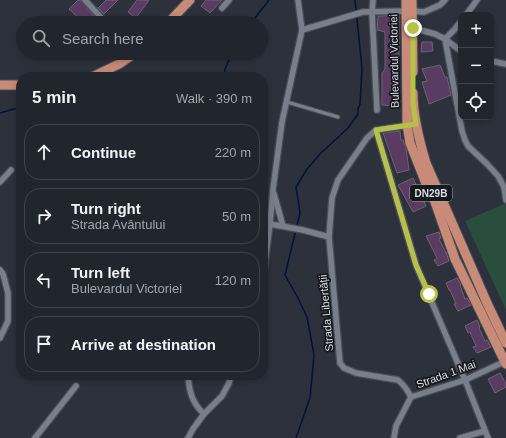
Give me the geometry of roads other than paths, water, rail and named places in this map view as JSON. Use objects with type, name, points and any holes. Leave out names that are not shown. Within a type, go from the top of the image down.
[{"type":"main road","points":[[175,16],[190,0]]},
{"type":"main road","name":"Bulevardul Victoriei","points":[[406,0],[413,28],[413,104],[410,143],[427,186],[434,199],[455,259],[506,362]]},
{"type":"main road","name":"Bulevardul Victoriei","points":[[412,0],[409,11],[411,125],[419,139],[426,163],[506,343]]},
{"type":"main road","points":[[102,72],[124,60]]},
{"type":"main road","points":[[0,85],[16,85]]},
{"type":"street","points":[[85,0],[100,16]]},
{"type":"street","points":[[222,8],[230,0]]},
{"type":"street","points":[[268,239],[282,122],[302,30],[298,0]]},
{"type":"street","points":[[373,0],[372,12],[377,110]]},
{"type":"street","points":[[302,30],[363,12],[424,12],[440,5],[445,0]]},
{"type":"street","points":[[468,12],[477,0]]},
{"type":"street","points":[[446,39],[458,25]]},
{"type":"street","points":[[413,28],[435,34],[446,39],[458,49]]},
{"type":"street","points":[[446,39],[455,94],[465,140],[468,146],[498,176],[504,187],[506,200]]},
{"type":"street","points":[[494,62],[506,64]]},
{"type":"street","points":[[270,224],[303,230],[329,238],[332,198],[338,180],[367,138],[376,130],[411,125]]},
{"type":"street","points":[[376,130],[416,265],[488,438]]},
{"type":"street","points":[[0,182],[11,170]]},
{"type":"street","points":[[273,189],[284,226]]},
{"type":"street","name":"Strada Libertății","points":[[329,238],[340,363],[344,368],[356,373],[398,380],[408,391],[411,397]]},
{"type":"street","points":[[0,270],[3,274],[8,293],[8,321],[0,338]]},
{"type":"street","name":"Strada 1 Mai","points":[[394,438],[396,426],[411,397],[465,380],[506,362]]},
{"type":"street","points":[[189,380],[191,396],[197,407],[204,414]]},
{"type":"street","points":[[188,438],[204,414],[222,396],[230,380]]},
{"type":"street","points":[[35,438],[76,386]]},
{"type":"street","points":[[460,438],[485,430]]},
{"type":"lane","points":[[287,102],[338,116]]},
{"type":"waterway","points":[[256,16],[269,0]]},
{"type":"waterway","points":[[296,438],[310,398],[314,355],[307,317],[285,275],[300,213],[296,187],[307,169],[321,153],[348,128],[358,114],[362,68],[355,0]]},
{"type":"waterway","points":[[225,72],[229,60]]},
{"type":"waterway","points":[[0,113],[16,108]]}]
